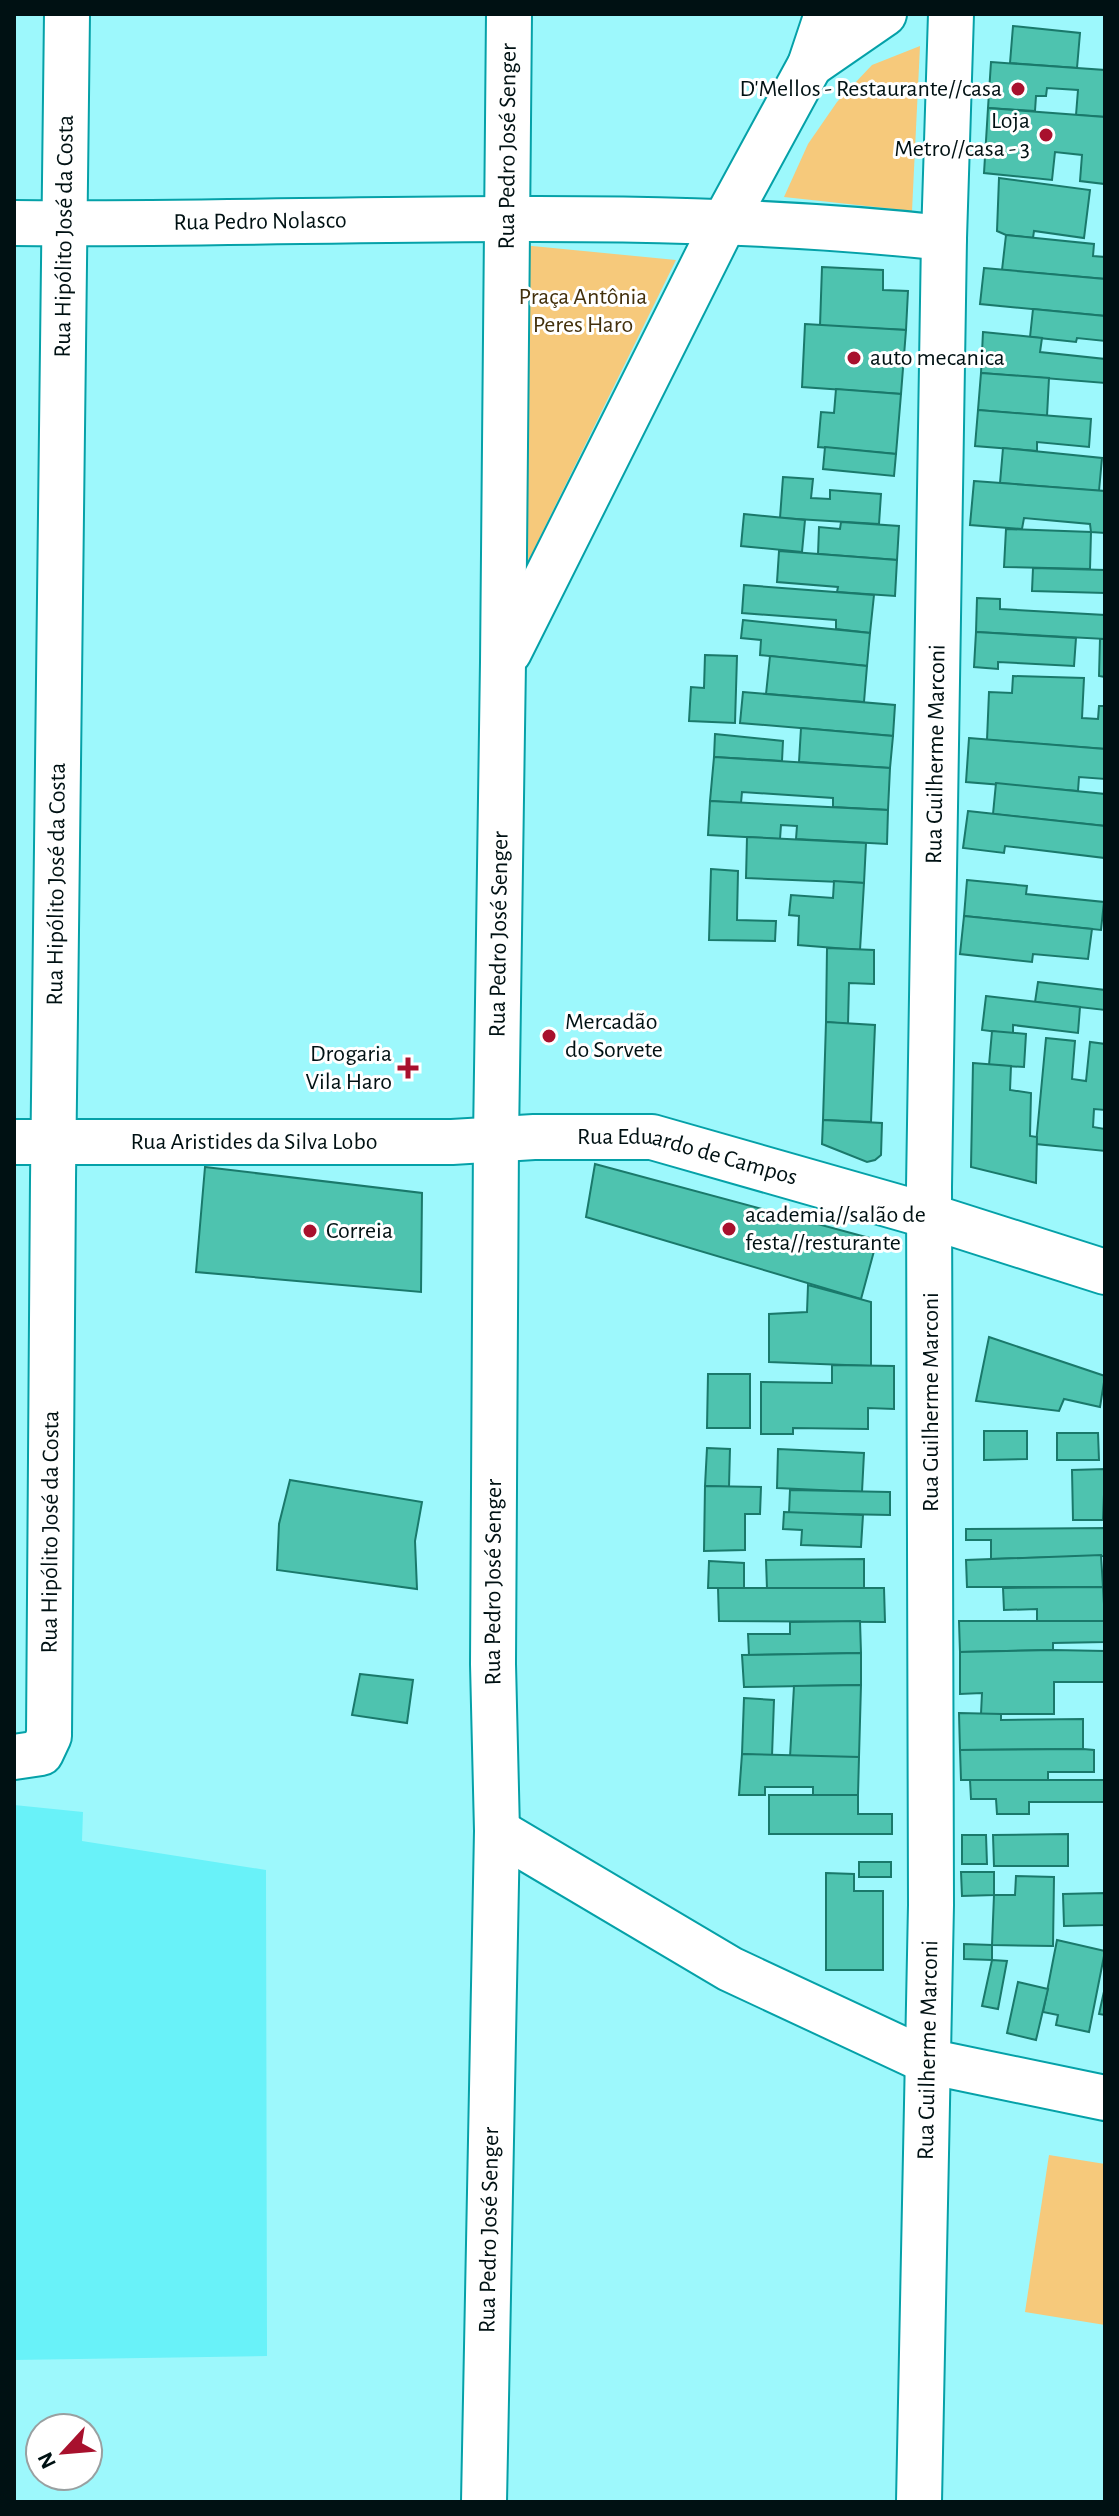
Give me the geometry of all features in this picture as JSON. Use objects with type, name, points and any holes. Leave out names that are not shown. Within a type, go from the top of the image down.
[{"type":"street","name":"Rua Hipólito José da Costa","points":[[28,1755],[49,1736],[34,1142],[67,14]]},
{"type":"street","name":"Rua Pedro José Senger","points":[[484,2502],[497,1831],[493,1664],[496,1139],[509,14]]},
{"type":"street","name":"Rua Pedro José Senger","points":[[503,662],[724,223],[810,65],[827,14]]},
{"type":"street","points":[[810,65],[884,14]]},
{"type":"street","name":"Rua Guilherme Marconi","points":[[919,2502],[931,1905],[929,1216],[944,238],[951,14]]},
{"type":"street","name":"Rua Pedro Nolasco","points":[[14,223],[507,219],[724,223],[944,238]]},
{"type":"street","name":"Rua Eduardo de Campos","points":[[496,1139],[652,1137],[929,1216],[1105,1272]]},
{"type":"street","name":"Rua Aristides da Silva Lobo","points":[[34,1142],[452,1142],[496,1139]]},
{"type":"street","points":[[497,1831],[730,1969],[927,2061],[1105,2098]]},
{"type":"shaded area","points":[[14,1805],[83,1812],[82,1841],[266,1870],[267,2356],[14,2360]]},
{"type":"green space","points":[[920,46],[912,211],[784,197],[808,144],[837,102],[872,65]]},
{"type":"green space","name":"Praça Antônia Peres Haro","points":[[522,245],[676,260],[527,563]]},
{"type":"green space","points":[[1049,2155],[1105,2164],[1105,2325],[1025,2312]]},
{"type":"building","points":[[1013,26],[1080,33],[1077,68],[1010,63]]},
{"type":"building","name":"D'Mellos - Restaurante//casa","points":[[991,62],[1105,70],[1105,117],[1076,115],[1078,90],[1047,88],[1046,96],[1036,96],[1035,111],[988,108]]},
{"type":"building","name":"Loja Metro//casa - 3","points":[[988,108],[1105,117],[1105,184],[1080,181],[1082,155],[1055,152],[1052,180],[984,173]]},
{"type":"building","points":[[999,178],[1090,190],[1084,238],[1034,231],[1033,238],[997,231]]},
{"type":"building","points":[[1006,235],[1094,244],[1093,256],[1105,257],[1105,279],[1002,270]]},
{"type":"building","points":[[822,267],[883,270],[883,290],[908,291],[906,330],[820,326]]},
{"type":"building","points":[[984,268],[1105,279],[1105,316],[980,304]]},
{"type":"building","points":[[1033,309],[1105,316],[1105,341],[1077,338],[1076,342],[1030,337]]},
{"type":"building","name":"auto mecanica","points":[[805,324],[906,330],[901,394],[802,387]]},
{"type":"building","points":[[983,332],[1042,338],[1040,352],[1105,359],[1105,383],[981,373]]},
{"type":"building","points":[[981,373],[1049,378],[1047,416],[978,410]]},
{"type":"building","points":[[836,389],[901,394],[896,454],[818,447],[821,412],[834,413]]},
{"type":"building","points":[[978,410],[1091,419],[1089,447],[1037,442],[1037,451],[975,446]]},
{"type":"building","points":[[825,447],[896,454],[894,476],[823,469]]},
{"type":"building","points":[[1003,448],[1102,458],[1099,491],[1000,483]]},
{"type":"building","points":[[783,477],[813,479],[811,498],[830,499],[830,490],[881,494],[879,524],[780,518]]},
{"type":"building","points":[[974,481],[1105,491],[1105,533],[1091,532],[1090,524],[1024,518],[1022,529],[970,525]]},
{"type":"building","points":[[744,514],[805,520],[802,552],[741,546]]},
{"type":"building","points":[[841,522],[899,526],[897,560],[818,554],[819,527],[840,529]]},
{"type":"building","points":[[1006,529],[1091,532],[1090,569],[1004,567]]},
{"type":"building","points":[[779,551],[897,560],[895,596],[837,592],[838,587],[777,582]]},
{"type":"building","points":[[1033,568],[1105,570],[1105,593],[1032,591]]},
{"type":"building","points":[[744,585],[874,595],[870,633],[836,629],[836,620],[742,613]]},
{"type":"building","points":[[977,598],[1000,599],[1000,609],[1105,615],[1105,639],[976,632]]},
{"type":"building","points":[[743,620],[870,633],[867,666],[760,655],[761,640],[741,638]]},
{"type":"building","points":[[976,632],[1076,638],[1074,666],[998,662],[998,669],[974,667]]},
{"type":"building","points":[[1100,639],[1105,639],[1105,677],[1099,676]]},
{"type":"building","points":[[705,655],[737,656],[735,723],[689,721],[691,687],[704,688]]},
{"type":"building","points":[[770,656],[867,666],[864,702],[766,694]]},
{"type":"building","points":[[1013,676],[1084,678],[1082,718],[1098,719],[1099,706],[1105,706],[1105,749],[987,740],[989,692],[1012,693]]},
{"type":"building","points":[[743,692],[895,705],[893,736],[740,723]]},
{"type":"building","points":[[801,728],[893,736],[890,768],[799,762]]},
{"type":"building","points":[[715,734],[783,741],[782,761],[714,757]]},
{"type":"building","points":[[969,738],[1105,749],[1105,779],[1079,777],[1078,791],[966,782]]},
{"type":"building","points":[[714,757],[890,768],[888,810],[833,807],[833,798],[742,792],[741,803],[710,801]]},
{"type":"building","points":[[996,783],[1105,794],[1105,826],[993,814]]},
{"type":"building","points":[[710,801],[888,810],[887,844],[796,839],[797,826],[781,825],[780,839],[708,835]]},
{"type":"building","points":[[968,811],[1105,826],[1105,858],[1005,846],[1004,853],[963,848]]},
{"type":"building","points":[[747,837],[866,843],[864,883],[746,878]]},
{"type":"building","points":[[711,869],[738,871],[737,920],[776,921],[775,941],[709,940]]},
{"type":"building","points":[[967,880],[1027,886],[1026,894],[1104,902],[1101,930],[964,916]]},
{"type":"building","points":[[834,881],[864,883],[860,950],[798,945],[799,916],[789,915],[791,895],[833,898]]},
{"type":"building","points":[[964,916],[1092,929],[1088,959],[1033,954],[1032,962],[960,954]]},
{"type":"building","points":[[827,948],[874,950],[874,984],[849,983],[848,1024],[826,1022]]},
{"type":"building","points":[[1038,982],[1105,990],[1105,1010],[1035,1002]]},
{"type":"building","points":[[986,996],[1080,1007],[1078,1033],[1013,1025],[1013,1034],[982,1030]]},
{"type":"building","points":[[826,1022],[875,1025],[871,1122],[823,1120]]},
{"type":"building","points":[[992,1031],[1026,1034],[1024,1067],[989,1065]]},
{"type":"building","points":[[1046,1038],[1075,1041],[1072,1079],[1086,1081],[1090,1042],[1105,1044],[1105,1110],[1094,1109],[1093,1127],[1105,1129],[1105,1151],[1036,1144]]},
{"type":"building","points":[[973,1063],[1011,1066],[1010,1090],[1031,1093],[1030,1136],[1037,1137],[1036,1183],[971,1167]]},
{"type":"building","points":[[823,1120],[882,1123],[881,1155],[867,1162],[822,1144]]},
{"type":"building","name":"academia//salão de festa//resturante","points":[[595,1164],[877,1240],[861,1299],[586,1217]]},
{"type":"building","points":[[205,1167],[422,1193],[421,1292],[196,1272]]},
{"type":"building","points":[[808,1285],[871,1302],[871,1366],[769,1362],[769,1314],[807,1312]]},
{"type":"building","points":[[989,1337],[1105,1376],[1100,1407],[1064,1399],[1059,1411],[976,1401]]},
{"type":"building","points":[[832,1365],[894,1366],[894,1409],[868,1408],[868,1429],[793,1428],[793,1434],[761,1434],[761,1382],[832,1383]]},
{"type":"building","points":[[708,1374],[750,1374],[750,1428],[707,1428]]},
{"type":"building","points":[[984,1431],[1027,1431],[1027,1459],[984,1460]]},
{"type":"building","points":[[1057,1433],[1098,1433],[1099,1460],[1057,1460]]},
{"type":"building","points":[[707,1448],[730,1449],[729,1487],[705,1486]]},
{"type":"building","points":[[778,1449],[864,1453],[862,1492],[777,1488]]},
{"type":"building","points":[[1105,1469],[1103,1520],[1073,1520],[1072,1470]]},
{"type":"building","points":[[290,1480],[422,1502],[415,1541],[417,1589],[277,1570],[279,1524]]},
{"type":"building","points":[[705,1486],[761,1487],[760,1514],[745,1514],[745,1550],[704,1551]]},
{"type":"building","points":[[790,1490],[890,1492],[890,1515],[789,1513]]},
{"type":"building","points":[[784,1512],[863,1515],[861,1547],[801,1545],[802,1530],[783,1529]]},
{"type":"building","points":[[1105,1528],[1105,1556],[991,1559],[991,1540],[966,1540],[966,1529]]},
{"type":"building","points":[[1101,1555],[1103,1587],[967,1587],[966,1560]]},
{"type":"building","points":[[864,1559],[864,1588],[767,1589],[766,1560]]},
{"type":"building","points":[[709,1561],[744,1563],[744,1588],[708,1588]]},
{"type":"building","points":[[1103,1587],[1105,1621],[1037,1621],[1037,1609],[1004,1610],[1003,1588]]},
{"type":"building","points":[[718,1588],[884,1588],[885,1622],[719,1621]]},
{"type":"building","points":[[860,1621],[861,1653],[749,1655],[748,1634],[790,1634],[790,1622]]},
{"type":"building","points":[[959,1621],[1105,1621],[1105,1642],[1053,1643],[1053,1650],[960,1652]]},
{"type":"building","points":[[1105,1651],[1105,1682],[1054,1682],[1054,1714],[981,1714],[982,1693],[960,1694],[960,1652]]},
{"type":"building","points":[[861,1653],[861,1685],[744,1687],[742,1655]]},
{"type":"building","points":[[360,1674],[413,1680],[407,1723],[352,1715]]},
{"type":"building","points":[[861,1685],[859,1757],[790,1757],[794,1686]]},
{"type":"building","points":[[744,1698],[774,1700],[772,1756],[742,1754]]},
{"type":"building","points":[[959,1713],[1001,1714],[1001,1720],[1083,1719],[1083,1749],[960,1750]]},
{"type":"building","points":[[960,1750],[1094,1750],[1094,1772],[1048,1772],[1048,1780],[961,1780]]},
{"type":"building","points":[[742,1754],[859,1757],[858,1795],[813,1795],[813,1787],[765,1787],[765,1795],[739,1795]]},
{"type":"building","points":[[970,1780],[1105,1780],[1105,1802],[1029,1802],[1029,1814],[997,1814],[996,1799],[971,1799]]},
{"type":"building","points":[[769,1795],[858,1795],[858,1814],[892,1814],[892,1834],[769,1834]]},
{"type":"building","points":[[1068,1834],[1068,1866],[994,1866],[993,1835]]},
{"type":"building","points":[[962,1835],[986,1835],[987,1864],[962,1864]]},
{"type":"building","points":[[859,1862],[891,1862],[891,1877],[859,1877]]},
{"type":"building","points":[[961,1872],[994,1872],[994,1895],[962,1896]]},
{"type":"building","points":[[826,1873],[854,1874],[854,1891],[883,1891],[883,1970],[826,1970]]},
{"type":"building","points":[[1016,1876],[1054,1877],[1053,1946],[992,1945],[994,1895],[1015,1895]]},
{"type":"building","points":[[1105,1893],[1105,1925],[1064,1926],[1063,1894]]},
{"type":"building","points":[[1057,1940],[1105,1951],[1089,2032],[1056,2025],[1058,2015],[1043,2012]]},
{"type":"building","points":[[964,1944],[992,1945],[992,1960],[964,1959]]},
{"type":"building","points":[[992,1960],[1007,1961],[998,2009],[982,2006]]},
{"type":"building","points":[[1018,1982],[1048,1989],[1036,2040],[1007,2033]]},
{"type":"building","points":[[1105,1987],[1105,2015],[1099,2014]]},
{"type":"place","name":"D'Mellos - Restaurante//casa","points":[[1018,89]]},
{"type":"place","name":"Loja Metro//casa - 3","points":[[1046,135]]},
{"type":"place","name":"auto mecanica","points":[[854,358]]},
{"type":"place","name":"Mercadão do Sorvete","points":[[549,1036]]},
{"type":"place","name":"Drogaria Vila Haro","points":[[408,1068]]},
{"type":"place","name":"academia//salão de festa//resturante","points":[[729,1229]]},
{"type":"place","name":"Correia","points":[[310,1231]]}]
